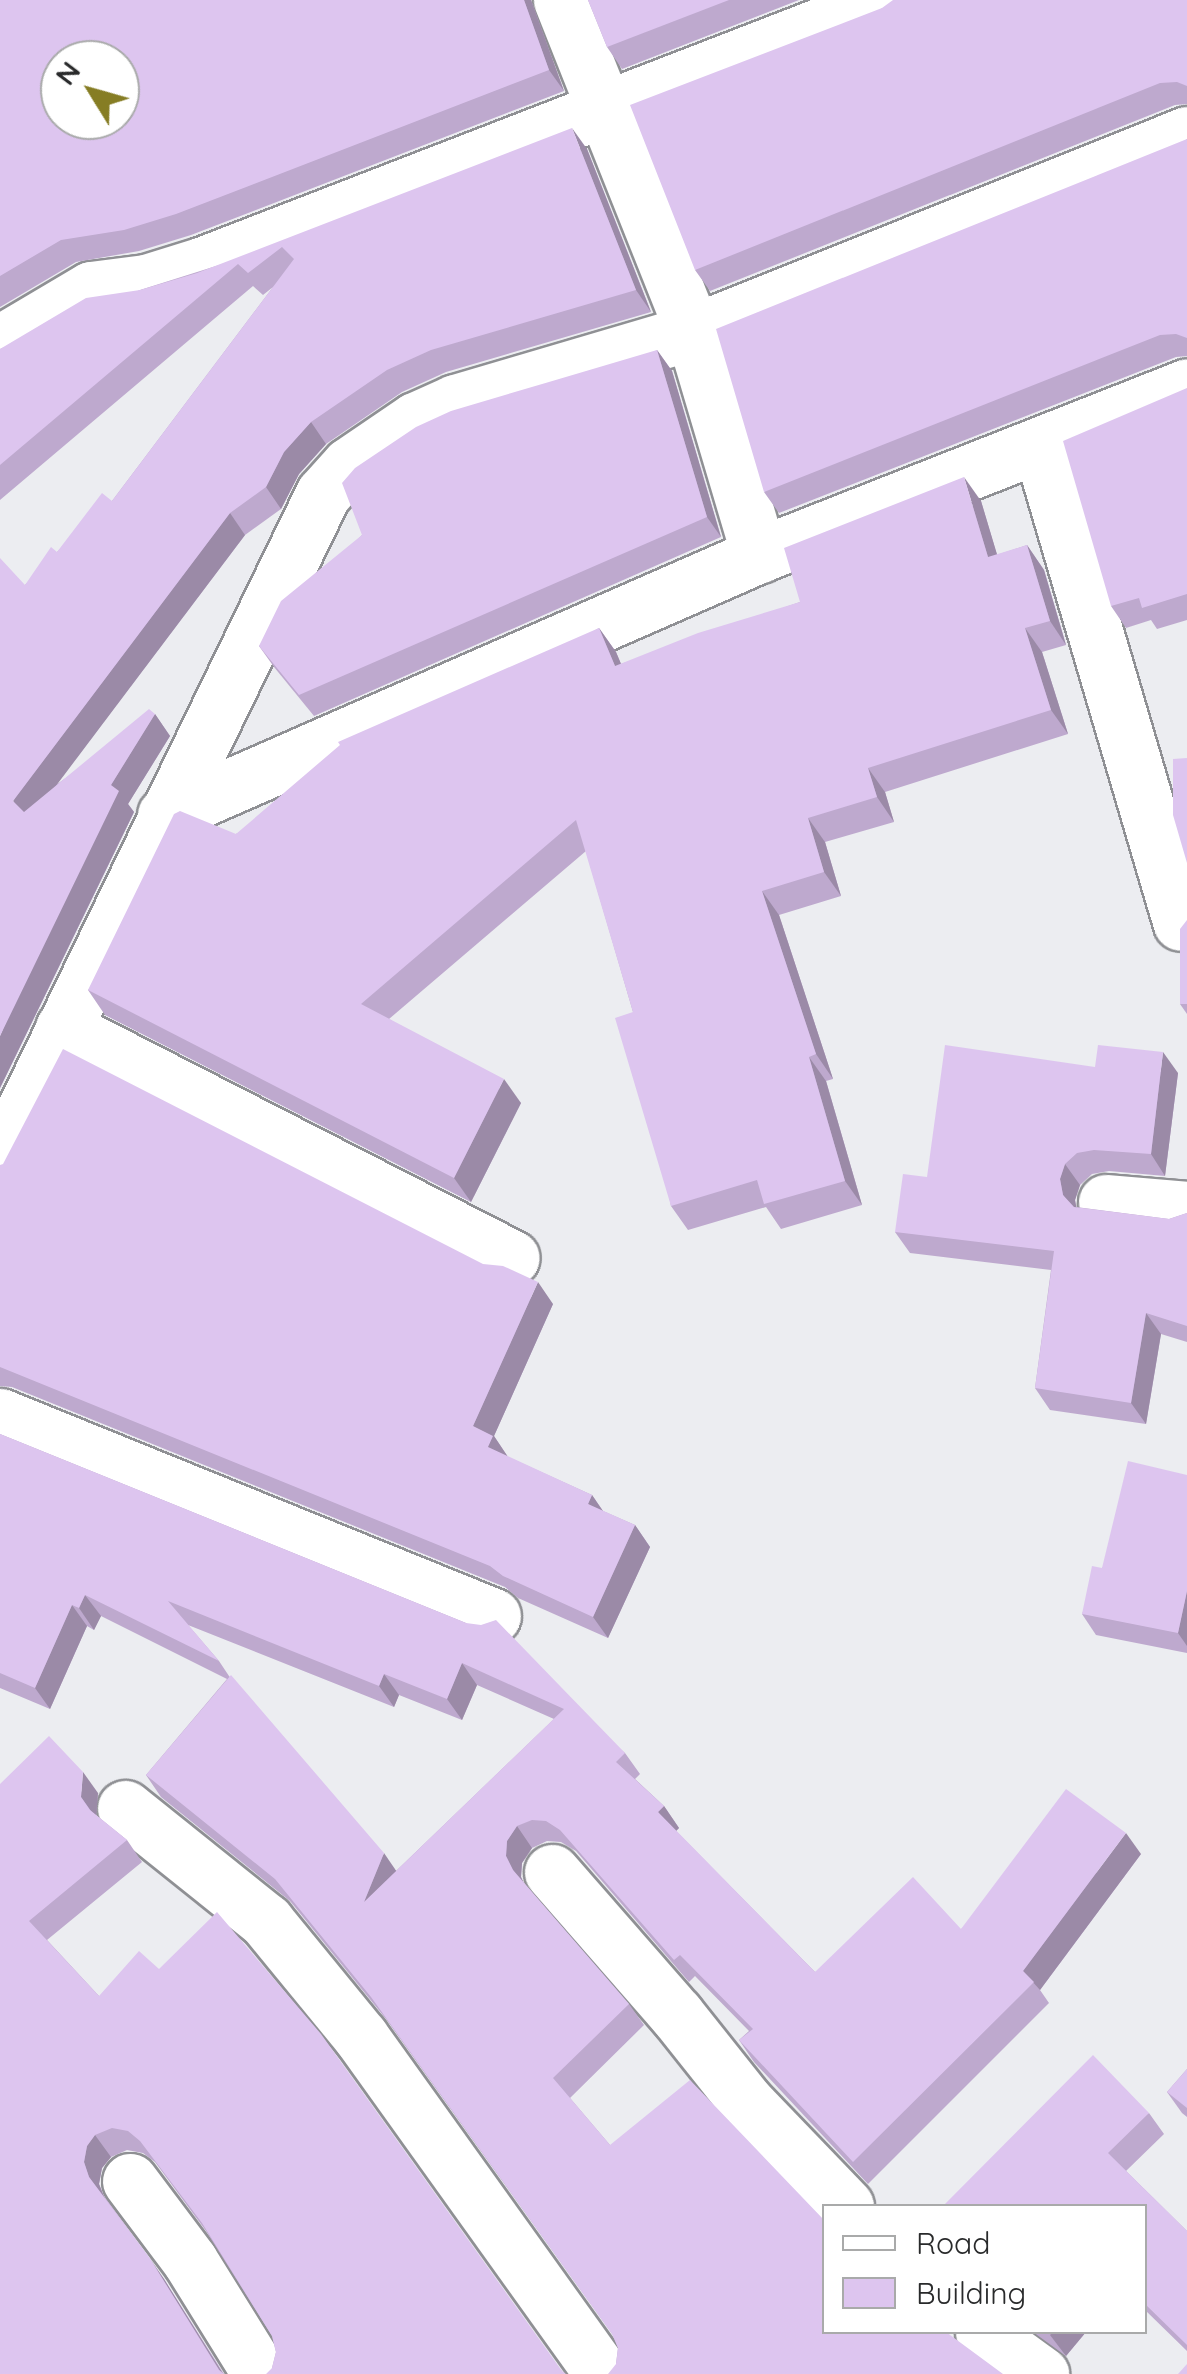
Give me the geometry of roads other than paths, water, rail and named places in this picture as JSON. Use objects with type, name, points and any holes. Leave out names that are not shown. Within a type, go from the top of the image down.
[{"type":"street","points":[[561,0],[692,332],[759,555]]},
{"type":"street","points":[[0,343],[91,289],[146,282],[201,265],[886,0]]},
{"type":"street","points":[[0,1160],[324,494],[349,465],[415,420],[455,402],[692,332],[1187,134]]},
{"type":"street","points":[[165,815],[759,555],[1187,386]]},
{"type":"street","points":[[1040,444],[1181,923]]},
{"type":"street","points":[[62,1028],[512,1258]]},
{"type":"street","points":[[1106,1202],[1187,1209]]},
{"type":"street","points":[[0,1416],[493,1616]]},
{"type":"street","points":[[125,1808],[266,1920],[361,2036],[602,2374]]},
{"type":"street","points":[[552,1872],[676,2014],[746,2102],[844,2204]]},
{"type":"street","points":[[130,2181],[190,2261],[260,2374]]},
{"type":"street","points":[[986,2334],[1041,2374]]}]
